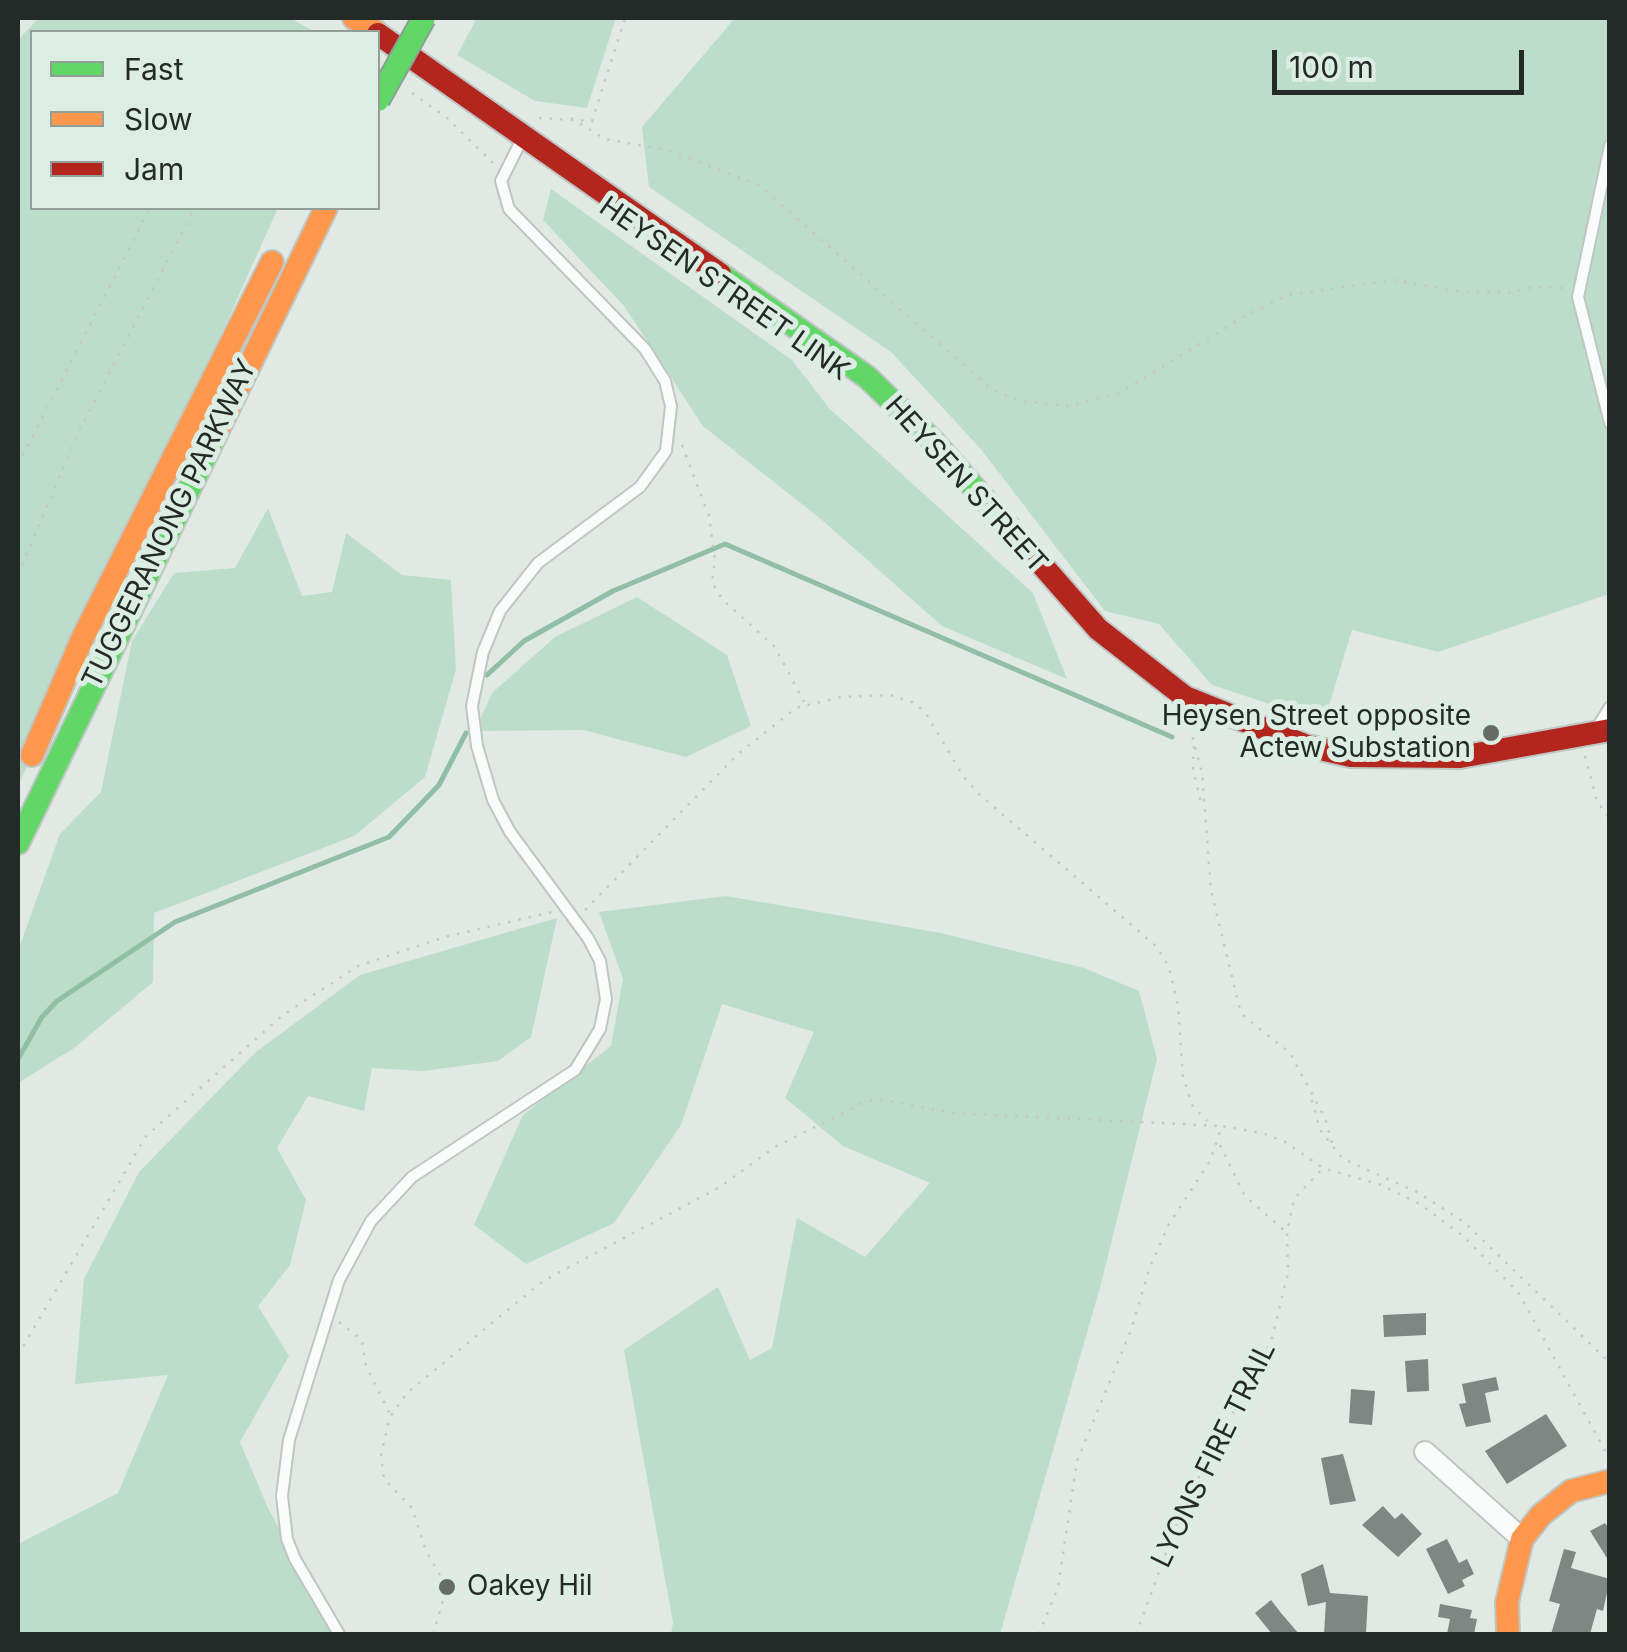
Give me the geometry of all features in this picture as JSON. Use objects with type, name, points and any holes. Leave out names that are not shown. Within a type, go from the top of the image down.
[{"type":"main road","points":[[380,53],[400,18]]},
{"type":"main road","points":[[380,96],[424,18]]},
{"type":"main road","name":"HEYSEN STREET","points":[[380,35],[867,377],[933,441],[1087,618],[1134,661],[1185,697],[1307,746],[1351,756],[1460,757],[1594,733]]},
{"type":"main road","name":"TUGGERANONG PARKWAY","points":[[18,843],[325,210]]},
{"type":"main road","name":"TUGGERANONG PARKWAY","points":[[25,771],[84,637],[282,242]]},
{"type":"main road","points":[[1508,1634],[1507,1602],[1522,1539],[1541,1515],[1570,1492],[1610,1481]]},
{"type":"street","points":[[1424,1452],[1522,1539]]},
{"type":"lane","points":[[339,1634],[295,1560],[287,1539],[282,1496],[289,1440],[325,1318],[359,1240],[387,1201],[457,1146],[556,1086],[589,1052],[603,1014],[605,976],[576,919],[510,832],[493,800],[476,746],[472,706],[478,668],[496,621],[517,587],[561,544],[640,487],[666,451],[672,430],[666,380],[645,349],[509,209],[504,173],[521,147],[521,133]]},
{"type":"lane","points":[[1610,146],[1580,289],[1610,423]]},
{"type":"lane","points":[[1594,733],[1610,707]]},
{"type":"path","points":[[521,133],[531,118],[592,121],[625,18]]},
{"type":"path","points":[[405,88],[447,118],[504,173]]},
{"type":"path","points":[[571,118],[605,139],[667,150],[759,185],[991,389],[1019,401],[1068,406],[1120,393],[1243,317],[1288,296],[1394,280],[1454,291],[1580,289]]},
{"type":"path","points":[[18,465],[149,210]]},
{"type":"path","points":[[18,575],[77,435],[194,210]]},
{"type":"path","points":[[672,430],[689,456],[709,516],[714,553],[712,583],[723,600],[775,648],[804,703]]},
{"type":"path","points":[[576,919],[738,754],[804,703],[890,695],[912,702],[925,712],[963,776],[980,794],[1157,947],[1169,967],[1178,1006],[1183,1077],[1193,1107],[1208,1122],[1285,1142],[1323,1168],[1343,1170],[1420,1204],[1494,1264],[1527,1308],[1610,1459]]},
{"type":"path","points":[[1187,721],[1202,773],[1212,901],[1239,1006],[1245,1016],[1290,1053],[1325,1118],[1333,1146]]},
{"type":"path","points":[[1594,733],[1597,801],[1610,818]]},
{"type":"path","points":[[1195,745],[1193,770],[1202,805]]},
{"type":"path","points":[[18,1355],[146,1136],[283,1014],[358,966],[445,937],[566,908]]},
{"type":"path","points":[[1311,1097],[1320,1130],[1354,1167],[1417,1192],[1464,1222],[1610,1364]]},
{"type":"path","points":[[433,1634],[447,1587],[426,1551],[412,1508],[384,1480],[381,1454],[391,1415],[408,1393],[543,1282],[720,1187],[775,1147],[865,1102],[879,1099],[952,1113],[1194,1126],[1208,1122]]},
{"type":"path","points":[[1039,1634],[1058,1587],[1077,1461],[1169,1224],[1219,1142],[1222,1126]]},
{"type":"path","points":[[1219,1142],[1246,1196],[1288,1232]]},
{"type":"path","name":"LYONS FIRE TRAIL","points":[[1136,1634],[1185,1502],[1271,1342],[1288,1273],[1288,1232],[1294,1199],[1323,1168]]},
{"type":"path","points":[[325,1318],[342,1323],[362,1340],[366,1366],[391,1415]]},
{"type":"green space","points":[[39,18],[290,18],[311,30],[30,30],[30,210],[277,210],[18,786],[18,40]]},
{"type":"green space","points":[[477,18],[616,18],[587,108],[535,101],[457,55]]},
{"type":"green space","points":[[735,18],[1609,18],[1609,594],[1438,652],[1352,630],[1324,722],[1212,685],[1159,624],[1105,611],[980,448],[891,352],[649,187],[642,127]]},
{"type":"green space","points":[[551,189],[792,360],[829,408],[1033,593],[1067,679],[942,626],[822,520],[703,426],[624,306],[543,220]]},
{"type":"green space","points":[[268,508],[302,596],[332,592],[346,533],[402,575],[451,580],[456,669],[425,777],[354,836],[154,913],[153,982],[74,1048],[18,1083],[18,951],[60,834],[101,792],[132,641],[174,573],[235,568]]},
{"type":"green space","points":[[637,597],[727,655],[751,726],[686,757],[583,730],[475,731],[492,693],[555,637]]},
{"type":"green space","points":[[726,896],[941,933],[1084,968],[1139,991],[1157,1059],[1101,1284],[1000,1634],[671,1634],[673,1623],[624,1350],[718,1287],[750,1360],[772,1348],[797,1218],[865,1257],[930,1183],[843,1146],[785,1098],[814,1032],[722,1004],[681,1125],[614,1223],[526,1264],[474,1225],[523,1115],[611,1046],[623,979],[599,912]]},
{"type":"green space","points":[[557,918],[531,1037],[498,1061],[423,1071],[372,1068],[364,1111],[308,1096],[277,1148],[306,1200],[290,1265],[258,1306],[289,1356],[240,1442],[268,1508],[337,1634],[18,1634],[18,1544],[118,1493],[168,1375],[75,1384],[84,1279],[139,1172],[256,1052],[360,975]]},
{"type":"building","points":[[1426,1313],[1426,1335],[1384,1337],[1383,1315]]},
{"type":"building","points":[[1428,1359],[1429,1391],[1407,1392],[1405,1361]]},
{"type":"building","points":[[1496,1377],[1499,1390],[1485,1393],[1491,1422],[1466,1427],[1459,1404],[1466,1403],[1462,1384]]},
{"type":"building","points":[[1351,1389],[1375,1391],[1372,1425],[1349,1423]]},
{"type":"building","points":[[1546,1414],[1567,1446],[1507,1484],[1485,1451]]},
{"type":"building","points":[[1343,1454],[1356,1501],[1330,1505],[1321,1458]]},
{"type":"building","points":[[1383,1506],[1395,1519],[1402,1513],[1422,1534],[1398,1557],[1362,1525]]},
{"type":"building","points":[[1605,1523],[1610,1530],[1610,1563],[1590,1531]]},
{"type":"building","points":[[1447,1539],[1459,1563],[1467,1559],[1474,1574],[1462,1580],[1465,1586],[1448,1594],[1426,1549]]},
{"type":"building","points":[[1564,1549],[1576,1552],[1571,1568],[1610,1579],[1603,1611],[1597,1609],[1590,1634],[1551,1634],[1560,1604],[1549,1601]]},
{"type":"building","points":[[1323,1564],[1330,1593],[1368,1596],[1366,1634],[1324,1634],[1326,1602],[1308,1606],[1301,1574]]},
{"type":"building","points":[[1271,1600],[1299,1634],[1272,1634],[1255,1613]]},
{"type":"building","points":[[1440,1604],[1472,1610],[1470,1618],[1477,1619],[1474,1634],[1447,1634],[1450,1619],[1438,1617]]},
{"type":"waterway","points":[[487,675],[524,641],[613,591],[725,544],[1172,737]]},
{"type":"waterway","points":[[18,1059],[42,1017],[57,1001],[175,922],[389,837],[439,785],[466,733]]},
{"type":"traffic: fast","points":[[380,96],[424,18]]},
{"type":"traffic: fast","points":[[720,274],[867,377],[933,441],[1035,557]]},
{"type":"traffic: fast","points":[[18,843],[216,434]]},
{"type":"traffic: slow","points":[[354,18],[373,30]]},
{"type":"traffic: slow","points":[[216,434],[325,210]]},
{"type":"traffic: slow","points":[[32,755],[83,637],[272,262]]},
{"type":"traffic: slow","points":[[1508,1634],[1507,1602],[1522,1539],[1541,1515],[1571,1491],[1610,1481]]},
{"type":"traffic: jam","points":[[380,35],[720,274]]},
{"type":"traffic: jam","points":[[1035,557],[1098,629],[1185,697],[1307,746],[1351,756],[1460,757],[1610,730]]},
{"type":"place","name":"Heysen Street opposite Actew Substation","points":[[1491,733]]},
{"type":"place","name":"Oakey Hil","points":[[447,1587]]}]
